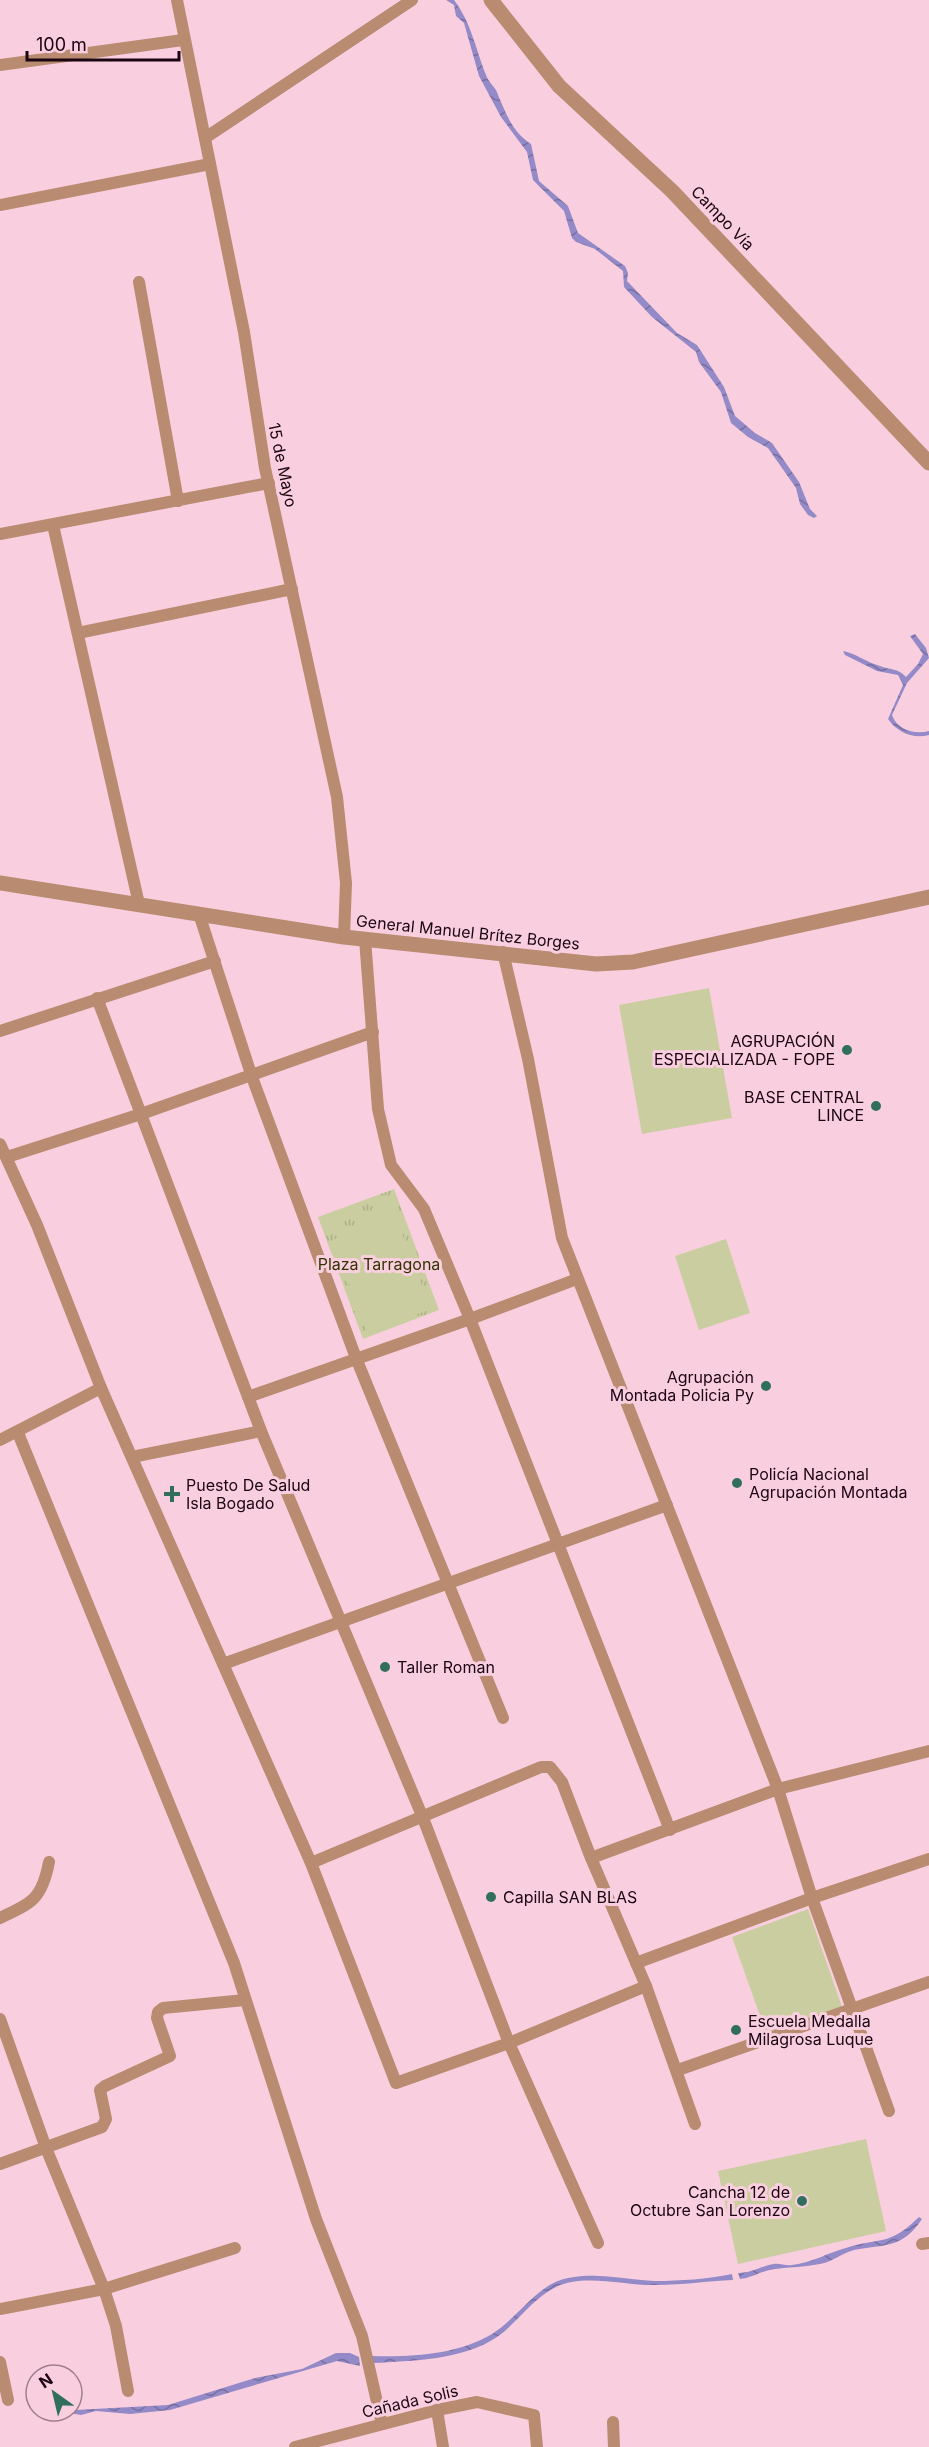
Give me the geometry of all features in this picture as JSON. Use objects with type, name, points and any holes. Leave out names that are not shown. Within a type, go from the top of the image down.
[{"type":"street","name":"15 de Mayo","points":[[177,0],[183,40],[206,138],[244,332],[257,424],[337,797],[346,883],[344,937]]},
{"type":"street","points":[[206,138],[412,0]]},
{"type":"street","name":"Campo Vía","points":[[491,0],[559,86],[672,191],[929,463]]},
{"type":"street","points":[[0,65],[183,40]]},
{"type":"street","points":[[0,205],[210,164]]},
{"type":"street","points":[[139,282],[178,501]]},
{"type":"street","points":[[0,534],[269,483]]},
{"type":"street","points":[[53,525],[139,904]]},
{"type":"street","points":[[78,633],[292,589]]},
{"type":"street","name":"General Manuel Brítez Borges","points":[[0,883],[344,937],[503,952],[596,964],[633,962],[929,897]]},
{"type":"street","points":[[199,914],[252,1077],[356,1358],[503,1718]]},
{"type":"street","points":[[365,939],[378,1109],[391,1165],[424,1209],[470,1319],[670,1830]]},
{"type":"street","points":[[503,952],[528,1059],[562,1238],[778,1789],[813,1898],[889,2111]]},
{"type":"street","points":[[1,1027],[215,961]]},
{"type":"street","points":[[97,998],[261,1431],[423,1818],[509,2043],[598,2243]]},
{"type":"street","points":[[7,1157],[252,1077],[373,1032]]},
{"type":"street","points":[[0,1144],[101,1388],[311,1863],[396,2083],[509,2043],[646,1986]]},
{"type":"street","points":[[248,1397],[577,1279]]},
{"type":"street","points":[[0,1440],[18,1433],[101,1388]]},
{"type":"street","points":[[132,1457],[261,1431]]},
{"type":"street","points":[[18,1433],[234,1963],[316,2219],[360,2328],[382,2424]]},
{"type":"street","points":[[223,1664],[667,1505]]},
{"type":"street","points":[[591,1858],[778,1789],[929,1751]]},
{"type":"street","points":[[311,1863],[541,1767],[550,1767],[562,1782],[591,1858],[646,1986],[678,2070],[695,2124]]},
{"type":"street","points":[[636,1963],[813,1898],[929,1859]]},
{"type":"street","points":[[0,1918],[34,1900],[45,1885],[49,1862]]},
{"type":"street","points":[[678,2070],[929,1982]]},
{"type":"street","points":[[0,2164],[102,2127],[106,2119],[100,2090],[170,2056],[157,2018],[161,2010],[245,2000]]},
{"type":"street","points":[[0,2019],[46,2148],[104,2289],[116,2326],[128,2391]]},
{"type":"street","points":[[0,2309],[104,2289],[235,2248]]},
{"type":"street","points":[[0,2362],[8,2400]]},
{"type":"street","name":"Cañada Solis","points":[[294,2447],[477,2402],[534,2415],[537,2447]]},
{"type":"street","points":[[437,2410],[443,2447]]},
{"type":"street","points":[[613,2422],[614,2447]]},
{"type":"green space","points":[[709,988],[732,1118],[642,1134],[619,1005]]},
{"type":"green space","name":"Plaza Tarragona","points":[[394,1189],[439,1310],[363,1339],[318,1217]]},
{"type":"green space","name":"Plaza Tarragona","points":[[395,1215],[431,1309],[368,1333],[332,1240]]},
{"type":"green space","points":[[726,1239],[750,1313],[699,1330],[675,1256]]},
{"type":"green space","points":[[808,1909],[842,2007],[766,2033],[732,1937]]},
{"type":"green space","name":"Cancha 12 de Octubre San Lorenzo","points":[[866,2139],[886,2231],[738,2264],[718,2171]]},
{"type":"water","points":[[446,0],[454,0],[460,9],[487,77],[496,90],[509,120],[518,133],[531,144],[539,181],[568,206],[578,233],[625,266],[628,273],[627,281],[677,333],[697,345],[724,387],[735,416],[755,433],[772,443],[799,482],[810,509],[817,516],[814,518],[808,515],[800,504],[796,488],[768,448],[748,437],[731,423],[721,392],[699,362],[696,352],[652,317],[624,287],[623,271],[595,249],[576,242],[572,238],[564,211],[533,180],[527,152],[501,117],[479,76],[464,23],[456,16],[454,5]]},
{"type":"water","points":[[915,634],[926,648],[929,658],[907,683],[892,715],[902,728],[912,732],[929,731],[929,735],[923,736],[906,734],[888,719],[903,685],[898,675],[877,671],[845,655],[843,651],[897,671],[906,677],[918,664],[923,654],[910,636]]},
{"type":"water","points":[[919,2217],[922,2219],[915,2229],[892,2244],[854,2250],[820,2264],[771,2270],[740,2279],[738,2273],[774,2264],[799,2264],[849,2247],[893,2237]]},
{"type":"water","points":[[732,2274],[733,2280],[675,2284],[644,2285],[592,2280],[567,2283],[540,2297],[497,2337],[484,2345],[437,2358],[373,2363],[372,2356],[434,2353],[478,2341],[502,2327],[547,2287],[568,2278],[601,2276],[665,2281]]},
{"type":"water","points":[[336,2353],[350,2353],[359,2357],[360,2366],[337,2361],[170,2410],[130,2414],[96,2411],[84,2414],[84,2410],[168,2405],[255,2378],[302,2369]]},
{"type":"place","name":"AGRUPACIÓN ESPECIALIZADA - FOPE","points":[[847,1050]]},
{"type":"place","name":"BASE CENTRAL LINCE","points":[[876,1106]]},
{"type":"place","name":"Agrupación Montada Policia Py","points":[[766,1386]]},
{"type":"place","name":"Policía Nacional Agrupación Montada","points":[[737,1483]]},
{"type":"place","name":"Puesto De Salud Isla Bogado","points":[[172,1494]]},
{"type":"place","name":"Taller Roman","points":[[385,1667]]},
{"type":"place","name":"Capilla SAN BLAS","points":[[491,1897]]},
{"type":"place","name":"Escuela Medalla Milagrosa Luque","points":[[736,2030]]},
{"type":"place","name":"Cancha 12 de Octubre San Lorenzo","points":[[802,2201]]}]
